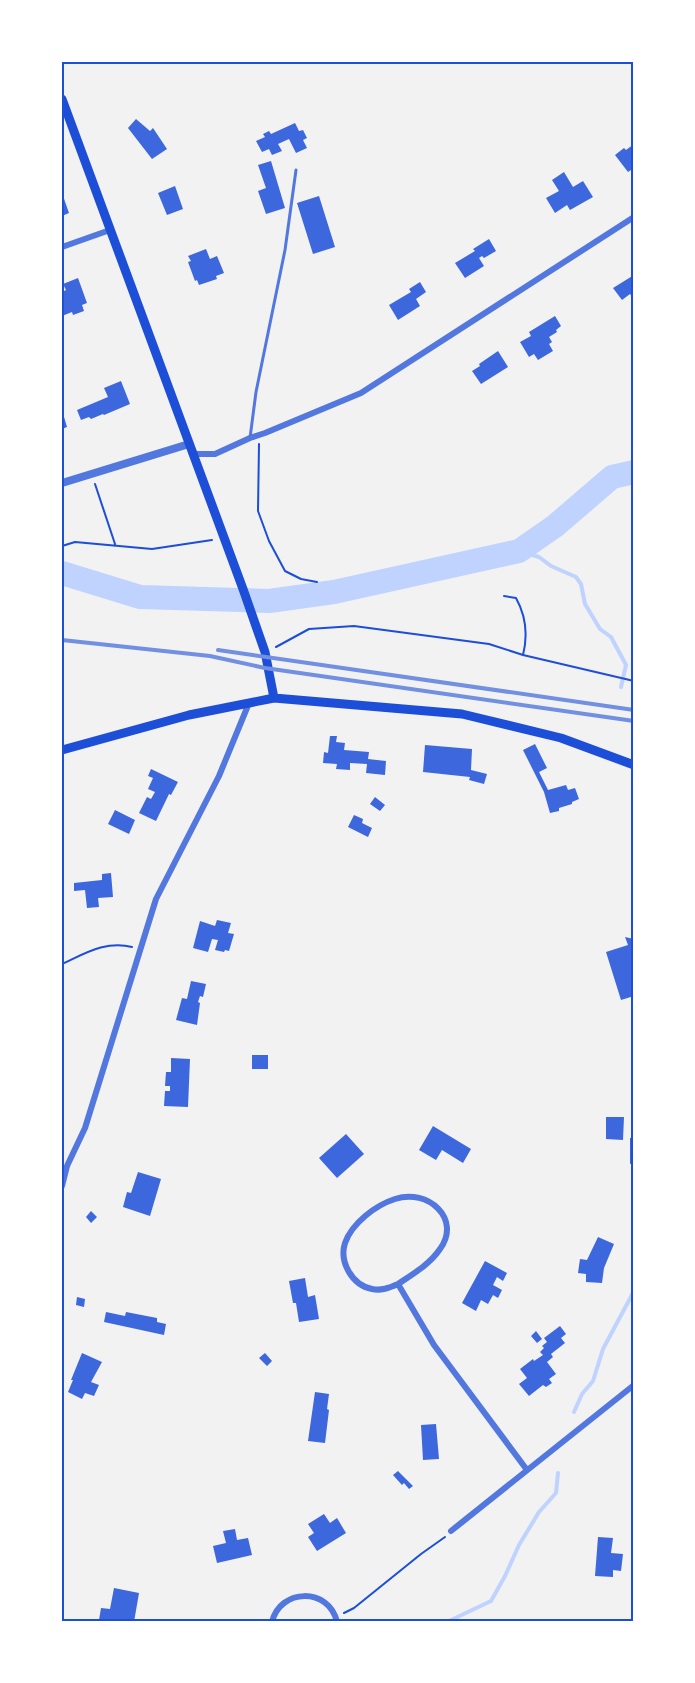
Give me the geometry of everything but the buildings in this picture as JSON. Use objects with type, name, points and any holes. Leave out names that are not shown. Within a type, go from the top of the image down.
[{"type":"main road","points":[[62,99],[254,620],[265,652],[274,698]]},
{"type":"main road","points":[[62,750],[189,715],[274,698],[462,714],[561,738],[633,765]]},
{"type":"street","points":[[194,454],[216,454],[361,393],[633,218]]},
{"type":"street","points":[[62,247],[110,230]]},
{"type":"street","points":[[62,483],[189,444]]},
{"type":"street","points":[[62,1186],[67,1166],[85,1128],[156,899],[219,776],[249,703]]},
{"type":"street","points":[[416,1196],[427,1199],[443,1215],[446,1226],[445,1238],[441,1248],[429,1262],[398,1284],[384,1290],[372,1289],[360,1284],[351,1276],[346,1266],[345,1244],[357,1224],[381,1206],[398,1198],[416,1196]]},
{"type":"street","points":[[398,1284],[434,1345],[527,1470]]},
{"type":"street","points":[[451,1531],[633,1385]]},
{"type":"street","points":[[272,1622],[280,1606],[300,1595],[322,1600],[330,1607],[336,1619]]},
{"type":"lane","points":[[250,438],[256,392],[285,250],[296,170]]},
{"type":"path","points":[[260,435],[258,511],[269,541],[285,571],[301,579],[317,582]]},
{"type":"path","points":[[92,474],[115,544]]},
{"type":"path","points":[[62,546],[75,542],[152,549],[218,539]]},
{"type":"path","points":[[504,596],[516,598],[520,605],[525,623],[526,642],[523,655]]},
{"type":"path","points":[[265,652],[309,629],[354,626],[489,644],[523,655],[633,681]]},
{"type":"path","points":[[62,965],[93,948],[125,945],[140,949]]},
{"type":"path","points":[[336,1619],[354,1608],[451,1531]]},
{"type":"waterway","points":[[62,573],[140,597],[269,601],[334,592],[519,551],[555,526],[612,477],[634,472]]},
{"type":"waterway","points":[[519,551],[539,557],[551,566],[576,577],[581,584],[585,604],[600,629],[611,637],[626,665],[621,687]]},
{"type":"waterway","points":[[574,1412],[582,1394],[593,1381],[603,1349],[634,1291]]},
{"type":"waterway","points":[[447,1622],[491,1601],[519,1545],[539,1512],[556,1493],[558,1473]]},
{"type":"railway","points":[[62,640],[210,656],[265,668],[634,721]]},
{"type":"railway","points":[[218,650],[634,710]]}]
